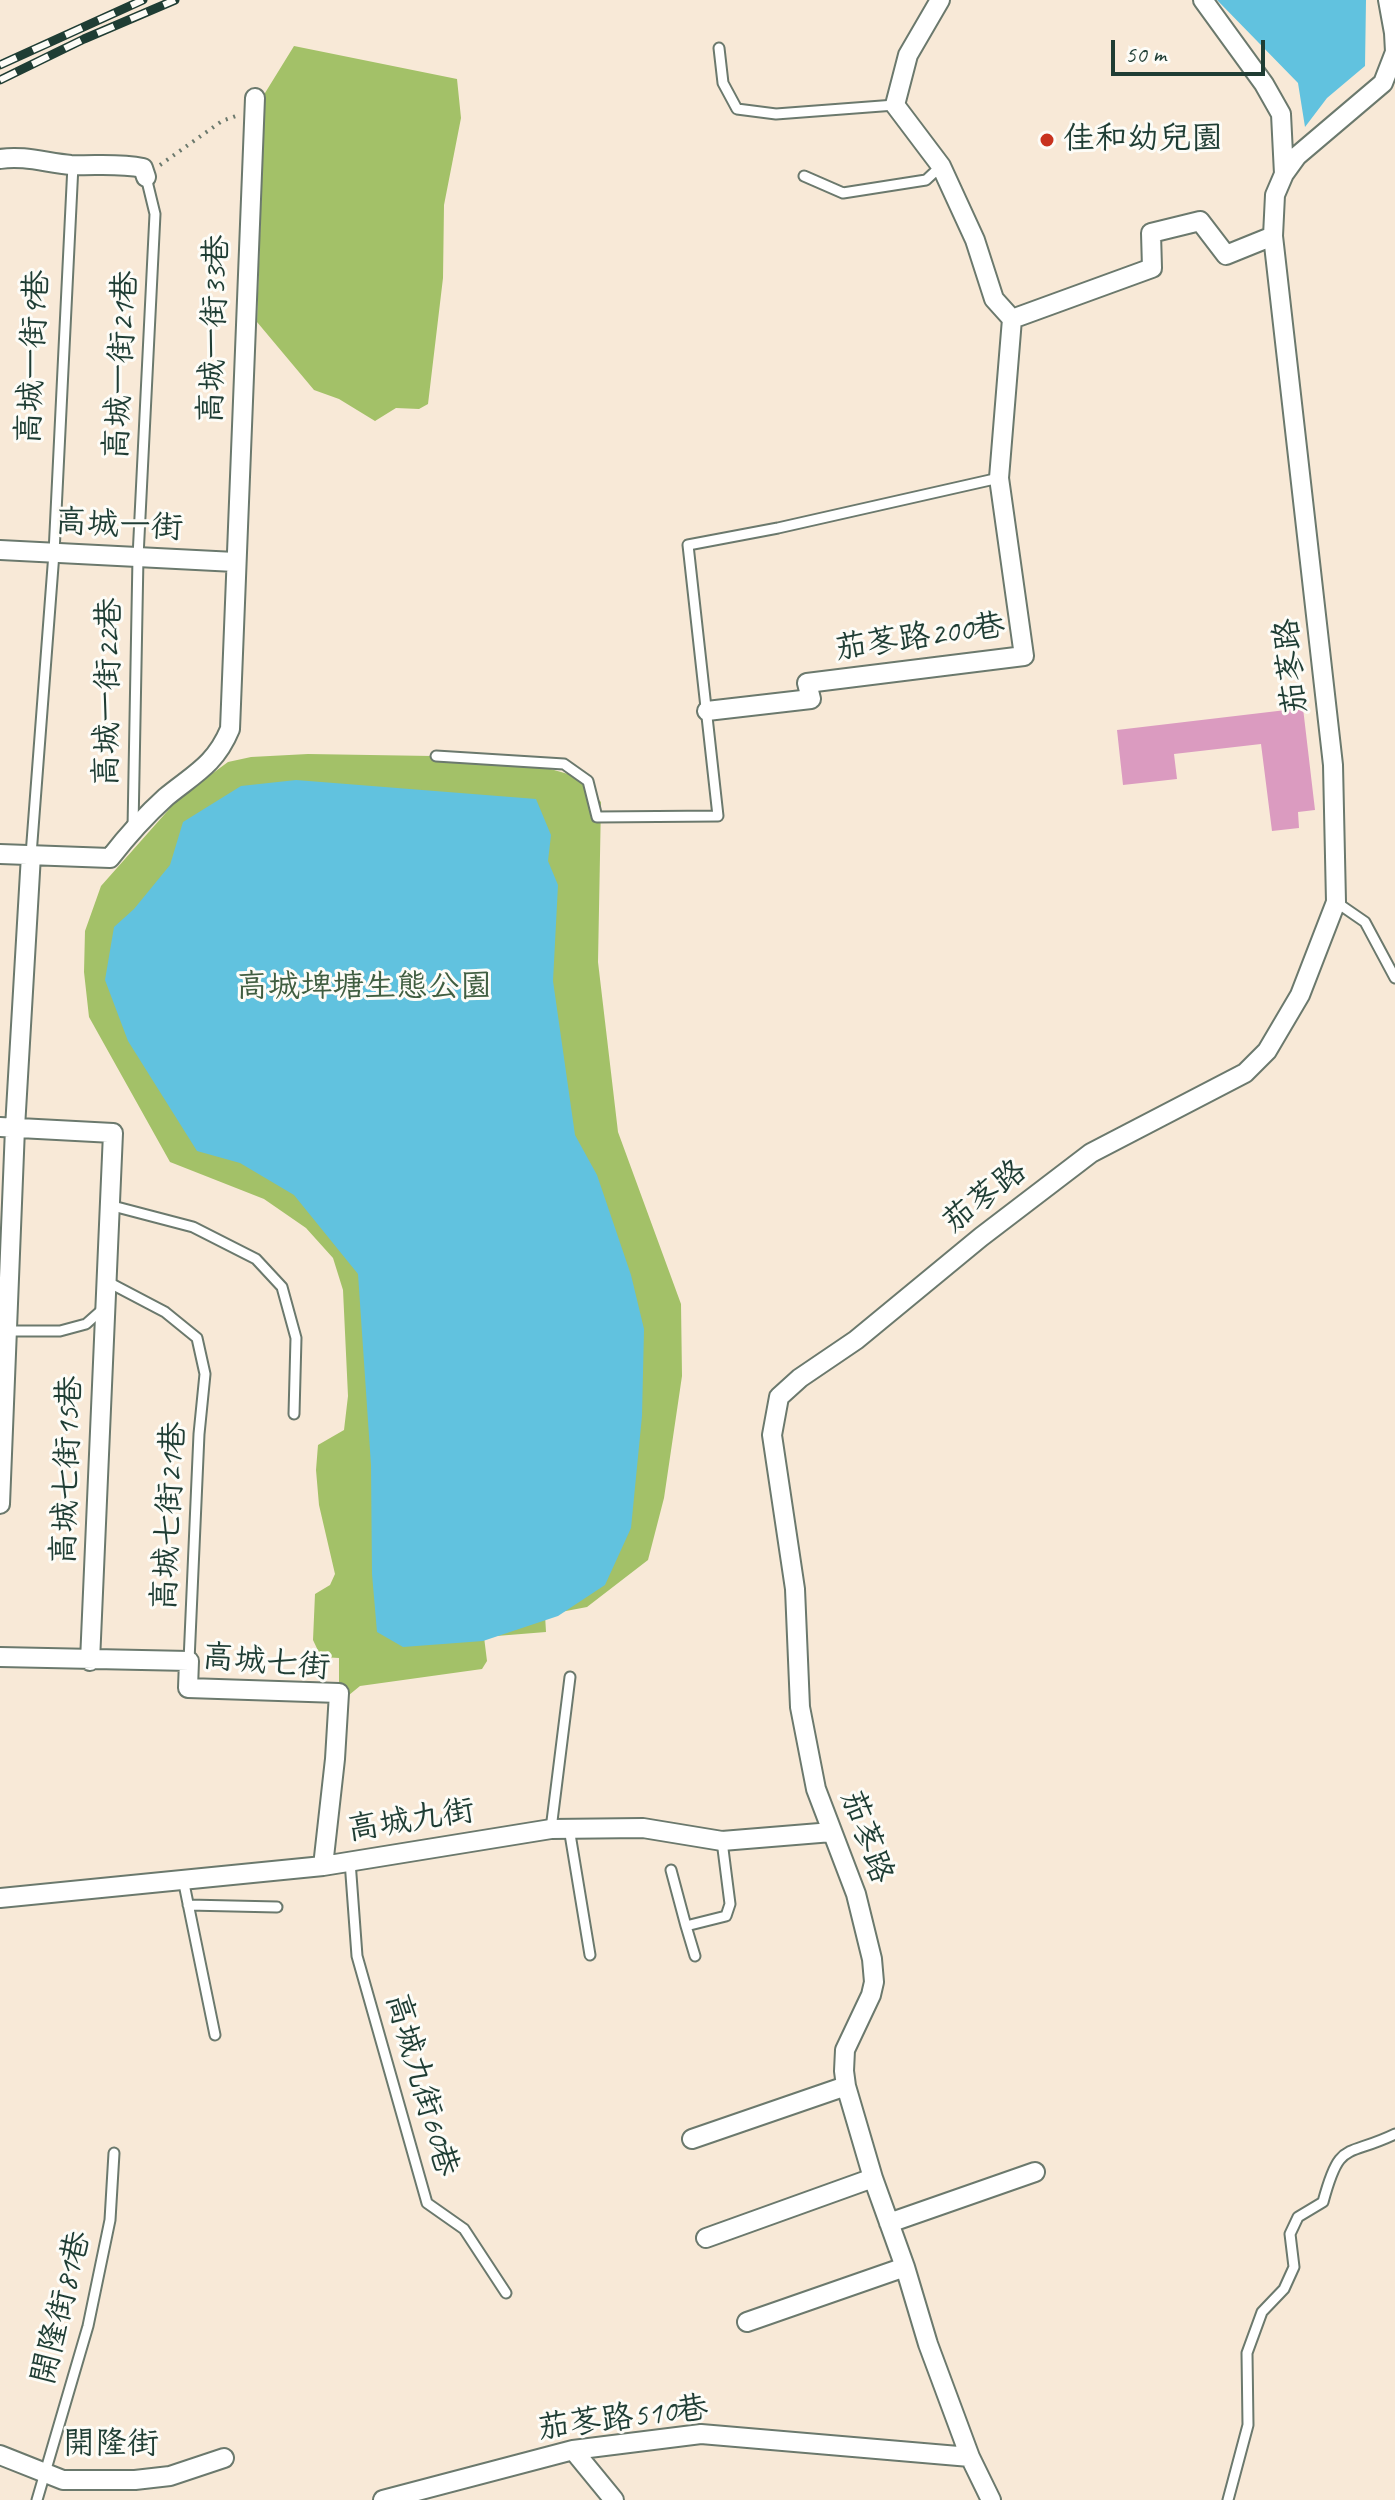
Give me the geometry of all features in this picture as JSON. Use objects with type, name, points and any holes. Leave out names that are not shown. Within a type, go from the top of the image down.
[{"type":"street","points":[[940,0],[908,55],[895,105],[941,166],[975,240],[994,299],[1012,319],[1152,268],[1151,233],[1200,221],[1226,255],[1273,236]]},
{"type":"street","points":[[1203,0],[1264,84],[1281,114],[1284,174]]},
{"type":"street","name":"茄苳路","points":[[991,2500],[970,2457],[928,2344],[846,2086],[845,2050],[871,1995],[874,1982],[872,1959],[856,1894],[816,1789],[800,1707],[795,1589],[772,1435],[779,1397],[800,1378],[856,1340],[981,1237],[1091,1153],[1245,1073],[1267,1051],[1300,995],[1336,902],[1333,765],[1273,236],[1275,195],[1284,174],[1297,156],[1383,83],[1395,52],[1388,0]]},
{"type":"street","name":"高城一街33巷","points":[[31,855],[110,858],[133,828],[215,759],[230,729],[255,104]]},
{"type":"street","points":[[0,159],[30,159],[73,165],[118,163],[143,168],[146,177]]},
{"type":"street","name":"茄苳路200巷","points":[[707,711],[811,699],[807,683],[1024,656],[999,478],[1012,319]]},
{"type":"street","name":"高城一街","points":[[0,550],[235,562]]},
{"type":"street","points":[[0,854],[31,855],[8,1128],[8,1331],[0,1504]]},
{"type":"street","name":"高城七街15巷","points":[[8,1128],[113,1133],[90,1661]]},
{"type":"street","name":"高城七街","points":[[0,1657],[189,1661],[188,1688],[339,1693],[323,1866]]},
{"type":"street","name":"高城九街","points":[[0,1898],[182,1877],[323,1866],[560,1828],[643,1828],[722,1841],[832,1832]]},
{"type":"street","points":[[692,2139],[846,2086]]},
{"type":"street","points":[[889,2223],[1035,2172]]},
{"type":"street","points":[[706,2238],[873,2178]]},
{"type":"street","points":[[747,2322],[905,2267]]},
{"type":"street","name":"茄苳路510巷","points":[[383,2500],[573,2450],[701,2434],[970,2457]]},
{"type":"street","points":[[573,2450],[614,2500]]},
{"type":"street","name":"開隆街","points":[[0,2455],[63,2480],[135,2480],[170,2476],[224,2458]]},
{"type":"lane","points":[[719,48],[723,83],[737,109],[776,114],[895,105]]},
{"type":"lane","name":"高城一街9巷","points":[[31,855],[54,553],[73,165]]},
{"type":"lane","points":[[804,176],[843,193],[926,180],[941,166]]},
{"type":"lane","name":"高城一街21巷","points":[[138,557],[155,214],[146,177]]},
{"type":"lane","points":[[436,756],[564,764],[588,781],[597,817],[718,816],[688,545],[999,478]]},
{"type":"lane","name":"高城一街22巷","points":[[133,828],[138,557]]},
{"type":"lane","points":[[1336,902],[1365,922],[1395,978]]},
{"type":"lane","points":[[109,1205],[193,1227],[256,1259],[282,1287],[296,1338],[294,1414]]},
{"type":"lane","name":"高城七街21巷","points":[[106,1281],[165,1312],[197,1338],[205,1374],[199,1434],[189,1661]]},
{"type":"lane","points":[[8,1331],[60,1331],[86,1324],[104,1308]]},
{"type":"lane","points":[[570,1677],[560,1828],[590,1955]]},
{"type":"lane","points":[[686,1926],[719,1920],[730,1911],[722,1841]]},
{"type":"lane","name":"高城九街60巷","points":[[350,1861],[357,1956],[427,2203],[464,2229],[506,2293]]},
{"type":"lane","points":[[671,1870],[695,1956]]},
{"type":"lane","points":[[182,1877],[215,2035]]},
{"type":"lane","points":[[188,1905],[277,1907]]},
{"type":"lane","points":[[1228,2500],[1248,2425],[1247,2353],[1262,2312],[1284,2289],[1294,2267],[1290,2234],[1298,2217],[1323,2202],[1331,2171],[1343,2153],[1395,2134]]},
{"type":"lane","name":"開隆街81巷","points":[[37,2500],[88,2326],[110,2220],[114,2153]]},
{"type":"path","points":[[146,177],[175,152],[222,121],[255,104]]},
{"type":"green space","points":[[294,46],[457,79],[461,118],[444,205],[443,278],[428,404],[419,409],[396,408],[375,421],[339,399],[314,390],[257,322],[265,93]]},
{"type":"green space","name":"高城埤塘生態公園","points":[[308,754],[432,756],[540,766],[575,776],[601,802],[598,962],[618,1132],[681,1304],[682,1376],[664,1498],[648,1560],[587,1607],[545,1615],[546,1632],[484,1637],[487,1661],[482,1669],[360,1686],[349,1695],[339,1683],[339,1658],[321,1657],[313,1640],[315,1594],[330,1585],[335,1574],[319,1505],[316,1470],[318,1445],[344,1430],[348,1396],[343,1290],[333,1258],[306,1228],[264,1199],[170,1162],[89,1017],[84,972],[85,931],[101,886],[179,798],[228,762],[251,757]]},
{"type":"water","points":[[1217,0],[1366,0],[1365,66],[1327,98],[1305,127],[1298,83]]},
{"type":"water","name":"高城埤塘生態公園","points":[[296,780],[536,799],[551,835],[548,861],[558,885],[553,981],[575,1135],[597,1175],[631,1275],[644,1329],[642,1416],[631,1528],[605,1585],[558,1616],[483,1641],[403,1647],[377,1632],[372,1574],[371,1465],[358,1274],[294,1195],[240,1163],[197,1151],[128,1041],[105,980],[114,927],[134,909],[170,865],[183,822],[241,786]]},
{"type":"building","points":[[1303,708],[1315,810],[1298,812],[1299,828],[1272,831],[1261,744],[1174,754],[1177,779],[1123,785],[1117,730]]},
{"type":"railway","points":[[0,65],[143,0]]},
{"type":"railway","points":[[0,80],[175,0]]},
{"type":"place","name":"佳和幼兒園","points":[[1047,140]]}]
